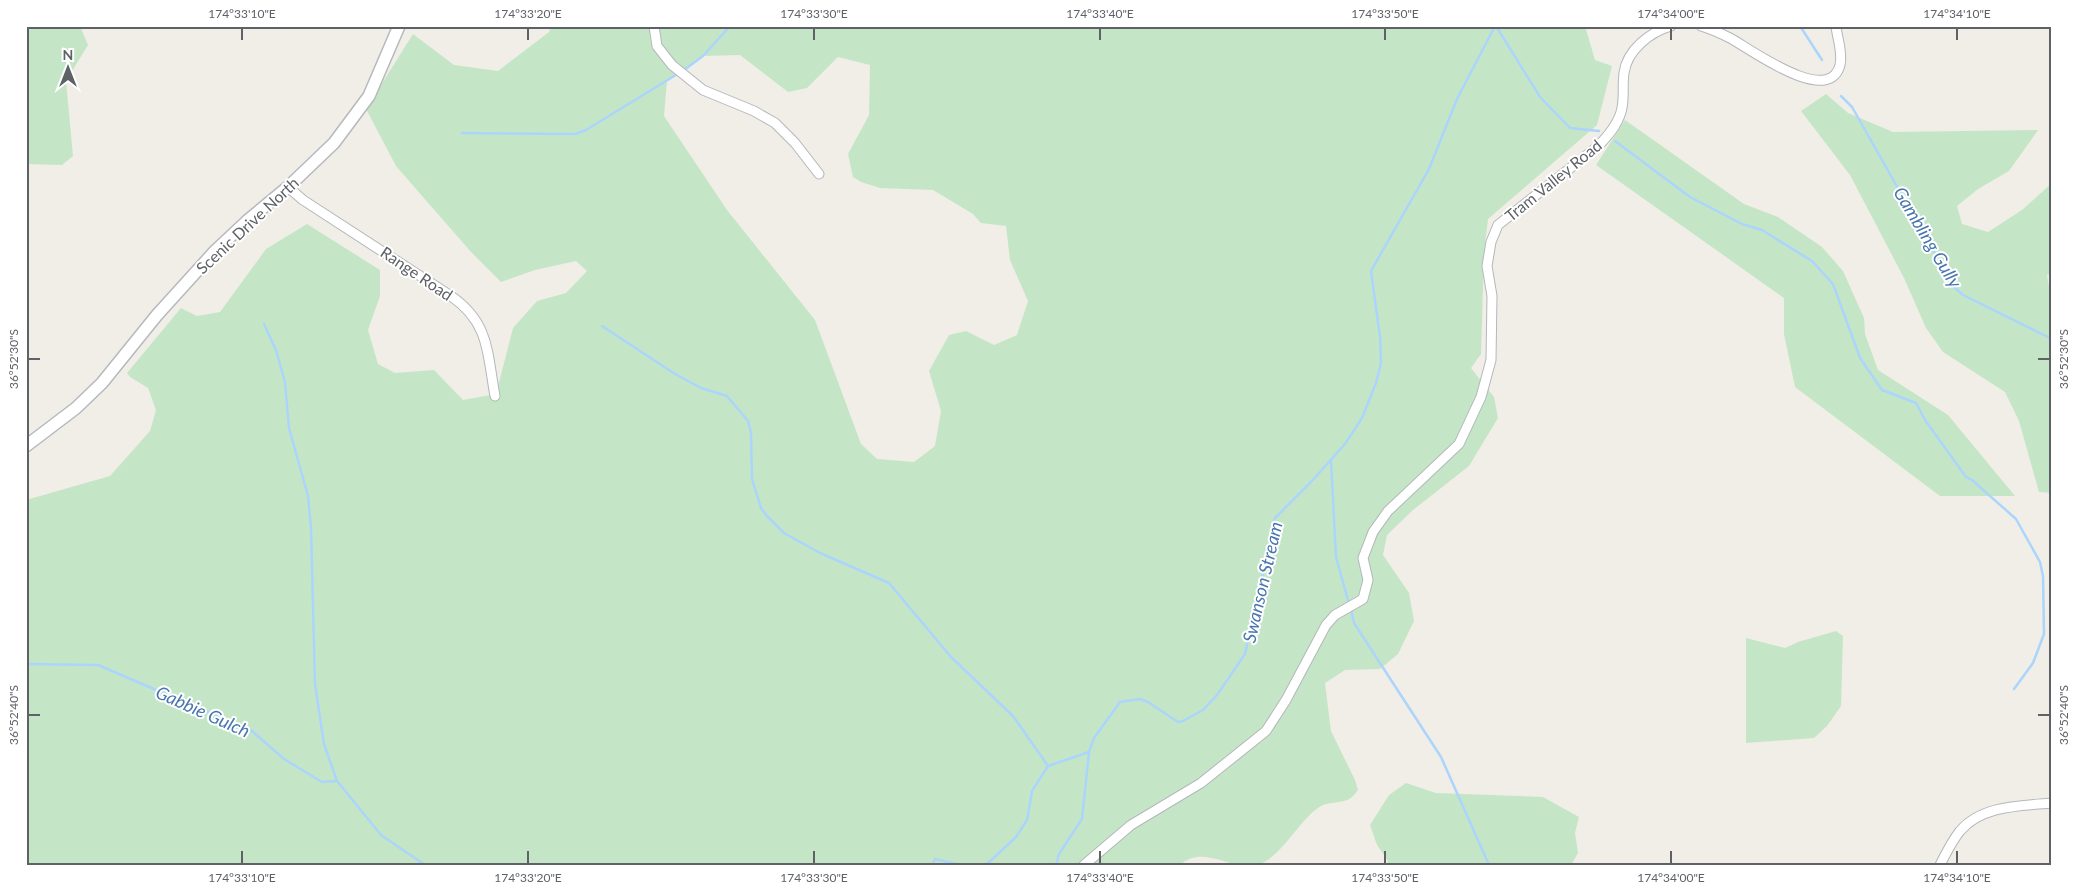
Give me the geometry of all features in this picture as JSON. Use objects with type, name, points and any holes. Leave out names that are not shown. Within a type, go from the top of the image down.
[{"type":"main road","name":"Scenic Drive North","points":[[26,446],[76,408],[102,383],[204,262],[231,235],[288,187],[334,143],[360,110],[382,69],[399,26]]},
{"type":"street","points":[[654,26],[657,46],[672,65],[703,90],[754,111],[775,123],[796,143],[819,174]]},
{"type":"street","name":"Tram Valley Road","points":[[1084,865],[1131,825],[1201,783],[1266,731],[1286,700],[1326,624],[1335,615],[1363,599],[1368,580],[1363,558],[1373,532],[1388,512],[1459,444],[1481,397],[1491,360],[1492,296],[1488,266],[1491,242],[1498,225],[1609,135],[1621,114],[1624,97],[1625,68],[1631,55],[1647,38],[1671,26]]},
{"type":"street","points":[[1701,26],[1721,34],[1792,73],[1818,81],[1834,74],[1840,64],[1841,56],[1836,26]]},
{"type":"street","name":"Range Road","points":[[288,187],[303,200],[451,296],[471,312],[482,331],[495,396]]},
{"type":"street","points":[[1940,865],[1960,831],[1977,816],[2000,809],[2052,803]]},
{"type":"green space","points":[[80,26],[88,45],[66,81],[73,156],[62,165],[26,164],[26,27]]},
{"type":"green space","points":[[551,26],[1585,26],[1595,60],[1612,66],[1597,125],[1488,219],[1484,253],[1481,354],[1471,368],[1494,397],[1498,418],[1469,466],[1413,510],[1387,535],[1383,555],[1409,593],[1414,621],[1398,654],[1380,669],[1345,670],[1325,683],[1331,731],[1358,790],[1353,796],[1341,802],[1321,806],[1305,820],[1274,855],[1257,865],[1247,866],[1208,857],[1189,859],[1180,865],[29,865],[26,862],[26,500],[110,476],[150,431],[156,410],[148,388],[130,377],[127,373],[181,308],[197,316],[220,312],[266,249],[307,224],[380,270],[380,296],[368,330],[378,364],[395,373],[434,370],[463,400],[496,394],[513,328],[537,301],[566,293],[587,271],[576,261],[535,270],[501,282],[471,252],[396,166],[366,109],[413,34],[454,65],[498,71],[549,32]],"holes":[[[740,55],[788,92],[807,88],[838,57],[870,65],[869,115],[848,154],[853,177],[861,182],[880,188],[933,190],[973,214],[981,223],[1006,226],[1010,260],[1028,301],[1017,335],[994,345],[966,331],[949,335],[929,371],[941,411],[935,446],[914,462],[877,459],[861,444],[815,320],[727,210],[664,116],[667,81],[703,56]]]},
{"type":"green space","points":[[1826,94],[1848,113],[1893,132],[2038,130],[2009,171],[1978,189],[1957,206],[1962,224],[1988,232],[2022,210],[2052,183],[2052,273],[2047,275],[2050,291],[2052,291],[2052,493],[2039,492],[2019,421],[2005,392],[1943,352],[1926,328],[1904,278],[1850,175],[1801,111]]},
{"type":"green space","points":[[1625,120],[1744,204],[1778,217],[1822,247],[1843,271],[1864,318],[1865,334],[1878,370],[1948,415],[2015,496],[1940,496],[1795,387],[1784,334],[1784,298],[1596,165]]},
{"type":"green space","points":[[1836,631],[1843,636],[1841,706],[1827,726],[1814,738],[1746,743],[1746,638],[1785,648],[1798,642]]},
{"type":"green space","points":[[1406,783],[1436,793],[1543,797],[1579,817],[1575,833],[1578,853],[1571,865],[1386,865],[1388,861],[1377,845],[1370,825],[1389,795]]},
{"type":"waterway","points":[[684,70],[703,56],[730,26]]},
{"type":"waterway","name":"Swanson Stream","points":[[1056,865],[1059,854],[1082,819],[1089,752],[1094,738],[1120,702],[1140,699],[1148,702],[1178,722],[1183,721],[1203,710],[1217,695],[1245,654],[1275,518],[1345,444],[1362,418],[1376,383],[1381,363],[1380,337],[1371,271],[1429,169],[1457,99],[1495,26]]},
{"type":"waterway","points":[[1496,26],[1540,97],[1570,128],[1599,131]]},
{"type":"waterway","name":"Gambling Gully","points":[[1800,26],[1822,60]]},
{"type":"waterway","points":[[462,133],[575,134],[586,130],[679,73]]},
{"type":"waterway","name":"Gambling Gully","points":[[1841,96],[1852,107],[1954,287],[1963,295],[2052,339]]},
{"type":"waterway","points":[[1615,141],[1690,197],[1742,224],[1762,230],[1812,261],[1833,284],[1860,358],[1882,390],[1916,403],[1925,420],[1966,477],[1972,480],[2016,519],[2040,562],[2043,576],[2044,634],[2033,663],[2014,689]]},
{"type":"waterway","points":[[264,324],[276,350],[285,382],[289,428],[308,496],[311,528],[315,684],[324,744],[337,781],[381,835],[425,865]]},
{"type":"waterway","points":[[602,326],[675,374],[701,388],[727,396],[748,421],[751,433],[752,479],[761,508],[767,516],[784,533],[820,553],[889,583],[951,657],[1013,716],[1048,766]]},
{"type":"waterway","points":[[1331,460],[1336,557],[1349,604]]},
{"type":"waterway","points":[[1351,609],[1354,623],[1441,757],[1489,865]]},
{"type":"waterway","name":"Gabbie Gulch","points":[[26,664],[98,665],[252,731],[284,759],[322,782],[337,781]]},
{"type":"waterway","points":[[986,865],[1016,837],[1027,820],[1032,791],[1048,766],[1089,752]]},
{"type":"waterway","points":[[932,865],[935,859],[960,865]]}]
